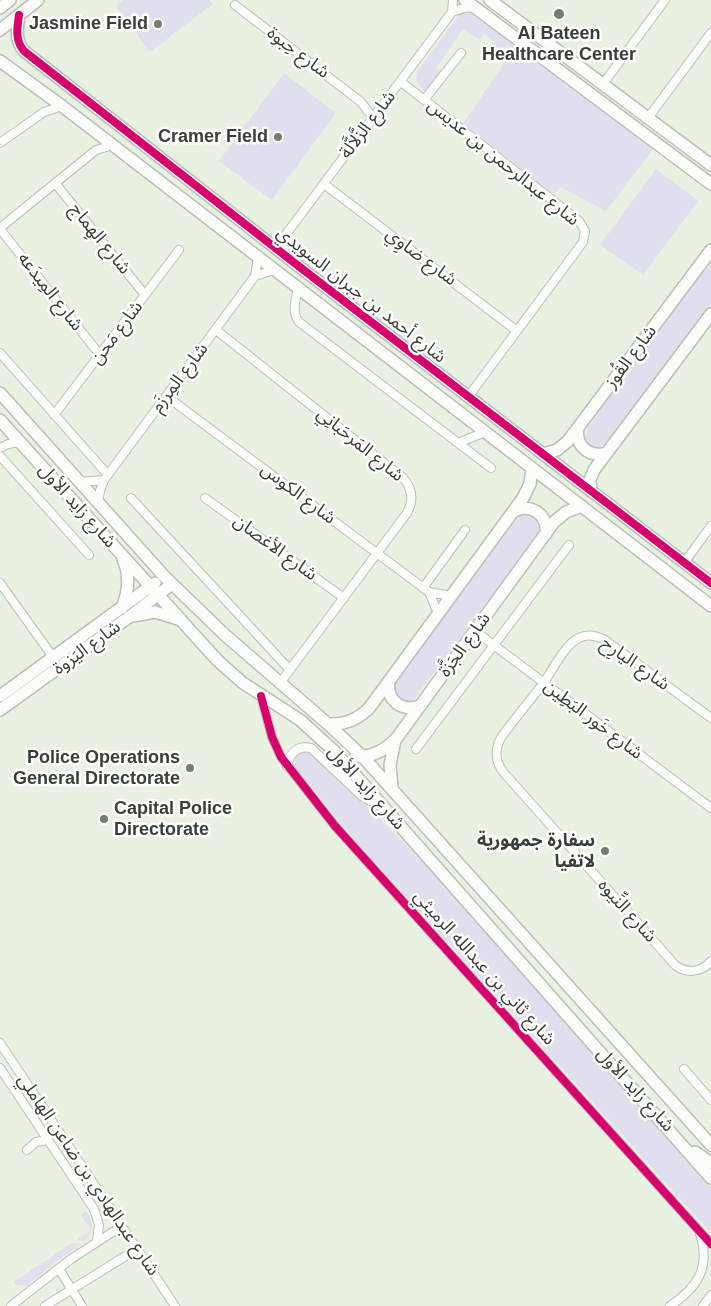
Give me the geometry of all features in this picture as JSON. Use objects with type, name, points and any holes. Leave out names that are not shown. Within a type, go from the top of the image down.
[{"type":"street","points":[[0,8],[10,0]]},
{"type":"street","points":[[0,30],[38,0]]},
{"type":"street","points":[[453,0],[452,12],[464,8],[470,3],[711,184]]},
{"type":"street","points":[[490,0],[634,108],[710,162]]},
{"type":"street","points":[[602,84],[665,0]]},
{"type":"street","name":"شارع حِبوة","points":[[235,5],[361,102],[373,118]]},
{"type":"street","name":"شارع الزَّلاَّلة","points":[[284,237],[452,12]]},
{"type":"street","name":"شارع أحمد بن جبران السويدي","points":[[19,15],[17,32],[20,46],[24,52],[284,256],[711,583]]},
{"type":"street","points":[[648,118],[711,33]]},
{"type":"street","points":[[424,100],[461,53]]},
{"type":"street","name":"شارع أحمد بن جبران السويدي","points":[[0,61],[26,78],[711,606]]},
{"type":"street","points":[[26,78],[26,73],[30,68],[36,65],[42,66]]},
{"type":"street","name":"شارع عبدالرحمن بن عديس","points":[[400,81],[580,221],[584,228],[584,242],[468,396]]},
{"type":"street","points":[[44,112],[47,95]]},
{"type":"street","name":"شارع حِبوة","points":[[361,102],[381,107]]},
{"type":"street","points":[[0,143],[44,112],[62,106]]},
{"type":"street","points":[[624,119],[634,108]]},
{"type":"street","points":[[96,150],[99,135]]},
{"type":"street","points":[[661,147],[664,139],[671,135]]},
{"type":"street","points":[[0,228],[96,150],[113,145]]},
{"type":"street","name":"شارع الهِماج","points":[[55,183],[145,295]]},
{"type":"street","name":"شارع ضاوِي","points":[[324,184],[517,331]]},
{"type":"street","name":"شارع المِيدَعه","points":[[0,228],[100,355]]},
{"type":"street","points":[[248,249],[250,240],[284,237],[284,256]]},
{"type":"street","name":"شارع مَحن","points":[[54,415],[179,250]]},
{"type":"street","name":"شارع القُوز","points":[[543,454],[561,448],[578,428],[711,250]]},
{"type":"street","points":[[258,257],[256,276],[274,270]]},
{"type":"street","name":"شارع المِرزَم","points":[[98,503],[100,491],[106,477],[256,276]]},
{"type":"street","points":[[298,288],[294,311],[299,322],[490,468]]},
{"type":"street","points":[[591,491],[592,475],[607,453],[710,317]]},
{"type":"street","name":"شارع المَرحَبانِي","points":[[216,330],[403,478],[407,482],[411,493],[410,508],[280,683]]},
{"type":"street","points":[[0,353],[106,477],[80,482]]},
{"type":"street","points":[[401,367],[409,362],[412,354]]},
{"type":"street","points":[[435,394],[438,384],[447,380]]},
{"type":"street","name":"شارع زايد الأول","points":[[0,393],[168,580],[225,635],[328,724],[362,757],[711,1145]]},
{"type":"street","name":"شارع الكوس","points":[[166,396],[426,590],[451,596]]},
{"type":"street","name":"شارع زايد الأول","points":[[0,420],[217,660],[243,683],[300,720],[334,751],[711,1178]]},
{"type":"street","points":[[578,428],[577,437],[583,448],[594,454],[607,453]]},
{"type":"street","points":[[458,443],[485,432]]},
{"type":"street","points":[[0,448],[19,442]]},
{"type":"street","points":[[0,456],[89,555]]},
{"type":"street","points":[[328,724],[340,724],[359,717],[370,707],[514,511],[528,489],[532,468]]},
{"type":"street","points":[[131,498],[290,670]]},
{"type":"street","name":"شارع الأغصان","points":[[206,498],[344,598]]},
{"type":"street","name":"شارع الجَزَّة","points":[[362,757],[381,751],[396,738],[546,534],[562,515],[571,509],[582,506]]},
{"type":"street","points":[[514,511],[522,508],[536,510],[545,520],[546,534]]},
{"type":"street","points":[[684,563],[711,526]]},
{"type":"street","points":[[426,590],[465,530]]},
{"type":"street","points":[[416,749],[569,545]]},
{"type":"street","points":[[122,555],[128,580],[122,608]]},
{"type":"street","name":"شارع اليَزوة","points":[[0,710],[129,617],[154,591],[168,580]]},
{"type":"street","points":[[0,583],[53,657]]},
{"type":"street","name":"شارع الكوس","points":[[426,590],[438,613]]},
{"type":"street","name":"شارع اليَزوة","points":[[0,696],[122,608],[154,591]]},
{"type":"street","points":[[129,617],[155,612],[172,616],[182,622]]},
{"type":"street","name":"شارع خَور البَطِين","points":[[475,631],[711,808]]},
{"type":"street","name":"شارع اليارِح","points":[[544,683],[574,641],[584,636],[595,636],[605,640],[711,718]]},
{"type":"street","points":[[389,681],[390,694],[398,705],[406,708],[420,706]]},
{"type":"street","name":"شارع النِّيوه","points":[[544,683],[499,740],[496,755],[501,769],[676,966],[684,970],[694,971],[703,968],[711,961]]},
{"type":"street","name":"شارع ثاني بن عبدالله الرميثي","points":[[261,696],[275,745],[287,766],[335,826],[711,1244]]},
{"type":"street","points":[[392,789],[390,765],[396,738]]},
{"type":"street","points":[[287,766],[294,751],[304,747],[311,748],[363,797],[384,808]]},
{"type":"street","points":[[334,751],[362,757]]},
{"type":"street","name":"شارع عبدالهادي بن ضاعن الهاملي","points":[[0,1043],[176,1306]]},
{"type":"street","name":"شارع عبدالهادي بن ضاعن الهاملي","points":[[0,1068],[94,1209],[99,1224],[97,1241]]},
{"type":"street","points":[[684,1069],[711,1100]]},
{"type":"street","points":[[27,1150],[36,1142],[48,1140]]},
{"type":"street","points":[[686,1148],[711,1164]]},
{"type":"street","points":[[11,1306],[97,1241],[122,1226]]},
{"type":"street","name":"شارع ثاني بن عبدالله الرميثي","points":[[674,1305],[693,1288],[703,1271],[705,1250],[698,1230]]},
{"type":"street","points":[[45,1306],[137,1249]]},
{"type":"street","points":[[59,1269],[82,1306]]},
{"type":"street","points":[[702,1306],[711,1295]]},
{"type":"shaded area","name":"Jasmine Field","points":[[124,0],[209,0],[213,4],[150,52],[116,6]]},
{"type":"shaded area","points":[[473,12],[653,149],[606,211],[560,187],[554,194],[463,124],[506,60],[491,49],[495,42],[484,34],[480,40],[463,29],[436,68],[442,72],[425,93],[416,80],[417,72],[460,13]]},
{"type":"shaded area","name":"Cramer Field","points":[[284,73],[336,113],[272,200],[219,161]]},
{"type":"shaded area","points":[[656,169],[698,201],[643,275],[600,245]]},
{"type":"shaded area","points":[[711,262],[711,305],[639,404],[609,439],[593,449],[587,446],[585,440],[588,428],[649,340]]},
{"type":"shaded area","points":[[533,511],[543,529],[413,700],[406,703],[397,701],[394,684],[521,514]]},
{"type":"shaded area","points":[[306,750],[313,752],[458,897],[711,1187],[711,1233],[354,839],[296,768],[294,758],[299,752]]},
{"type":"shaded area","points":[[86,1211],[92,1223],[91,1230],[81,1215]]},
{"type":"shaded area","points":[[91,1230],[90,1234],[85,1241],[77,1240]]},
{"type":"shaded area","points":[[72,1243],[82,1244],[62,1257],[27,1286],[16,1285],[14,1282]]},
{"type":"cycle path","points":[[19,15],[18,39],[24,51],[301,268],[711,583]]},
{"type":"cycle path","points":[[261,696],[272,737],[281,757],[335,826],[711,1244]]},
{"type":"place","name":"Al Bateen Healthcare Center","points":[[559,14]]},
{"type":"place","name":"Jasmine Field","points":[[158,24]]},
{"type":"place","name":"Cramer Field","points":[[278,137]]},
{"type":"place","name":"Police Operations General Directorate","points":[[190,768]]},
{"type":"place","name":"Capital Police Directorate","points":[[104,819]]},
{"type":"place","name":"سفارة جمهورية لاتفيا","points":[[605,851]]}]
